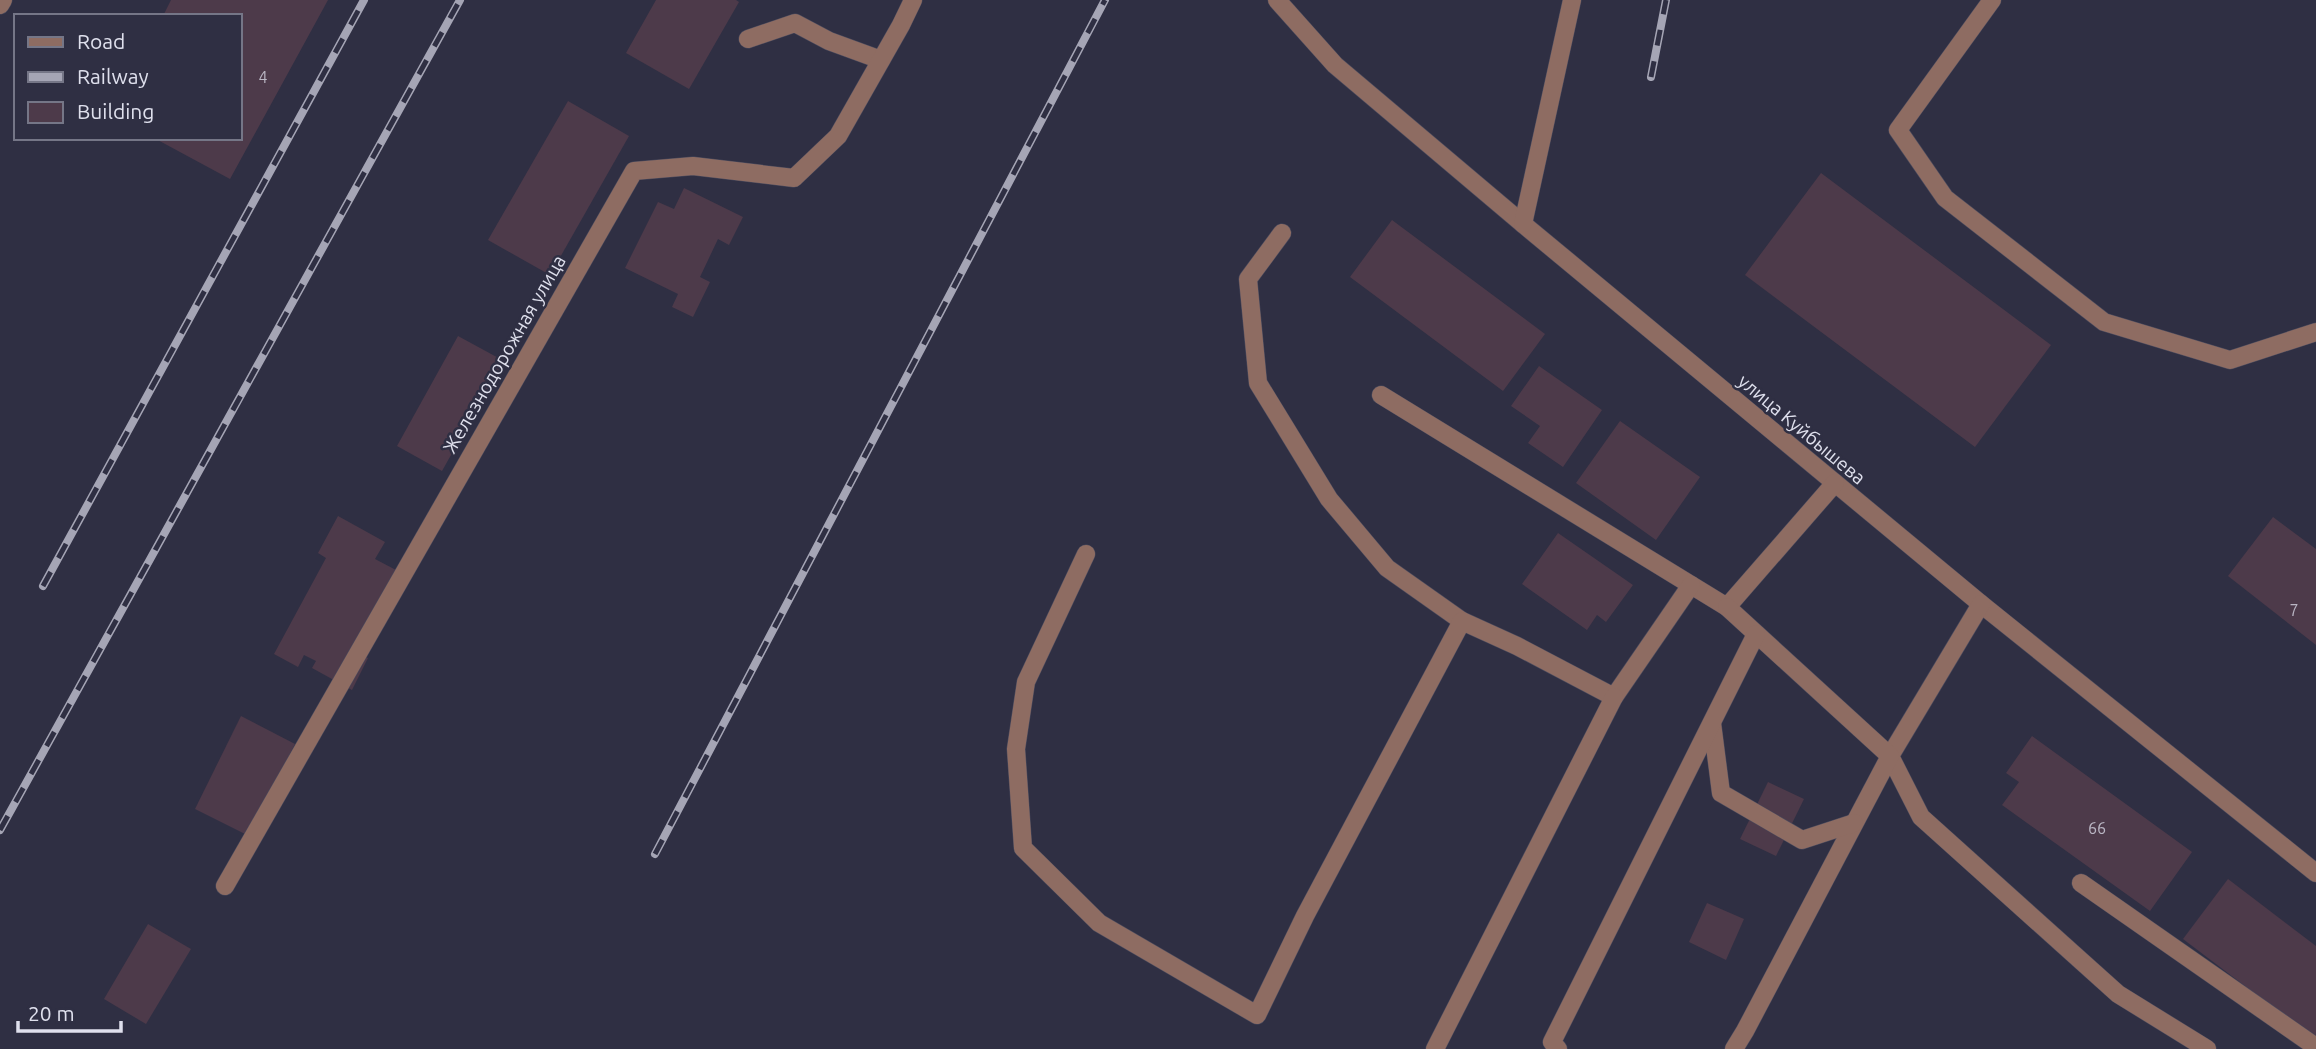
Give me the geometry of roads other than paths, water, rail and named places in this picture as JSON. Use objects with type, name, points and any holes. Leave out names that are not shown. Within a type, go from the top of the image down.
[{"type":"street","points":[[0,5],[3,0]]},
{"type":"street","name":"Железнодорожная улица","points":[[225,886],[634,171],[693,166],[794,178],[838,136],[913,0]]},
{"type":"street","name":"улица Куйбышева","points":[[1277,0],[1335,65],[1523,224],[1981,604],[2316,873]]},
{"type":"street","points":[[1523,224],[1572,0]]},
{"type":"street","points":[[1992,0],[1898,130],[1945,198],[2105,323],[2230,359],[2316,332]]},
{"type":"street","points":[[748,39],[795,23],[829,41],[881,60]]},
{"type":"street","points":[[1282,233],[1248,279],[1258,383],[1329,499],[1387,568],[1462,621],[1517,646],[1614,697]]},
{"type":"street","points":[[1381,395],[1727,607],[1890,756],[1921,817],[2118,994],[2207,1049]]},
{"type":"street","points":[[1727,607],[1835,483]]},
{"type":"street","points":[[1086,554],[1026,682],[1016,749],[1023,848],[1099,923],[1256,1015],[1305,916],[1462,621]]},
{"type":"street","points":[[1435,1049],[1614,697],[1691,586]]},
{"type":"street","points":[[1734,1049],[1890,756],[1981,604]]},
{"type":"street","points":[[1558,1049],[1552,1042],[1756,634]]},
{"type":"street","points":[[1712,723],[1721,793],[1802,840],[1854,823]]},
{"type":"street","points":[[2081,883],[2316,1047]]},
{"type":"railway","points":[[43,586],[364,0]]},
{"type":"railway","points":[[0,830],[460,0]]},
{"type":"railway","points":[[655,854],[1105,0]]},
{"type":"railway","points":[[1651,77],[1666,0]]}]
